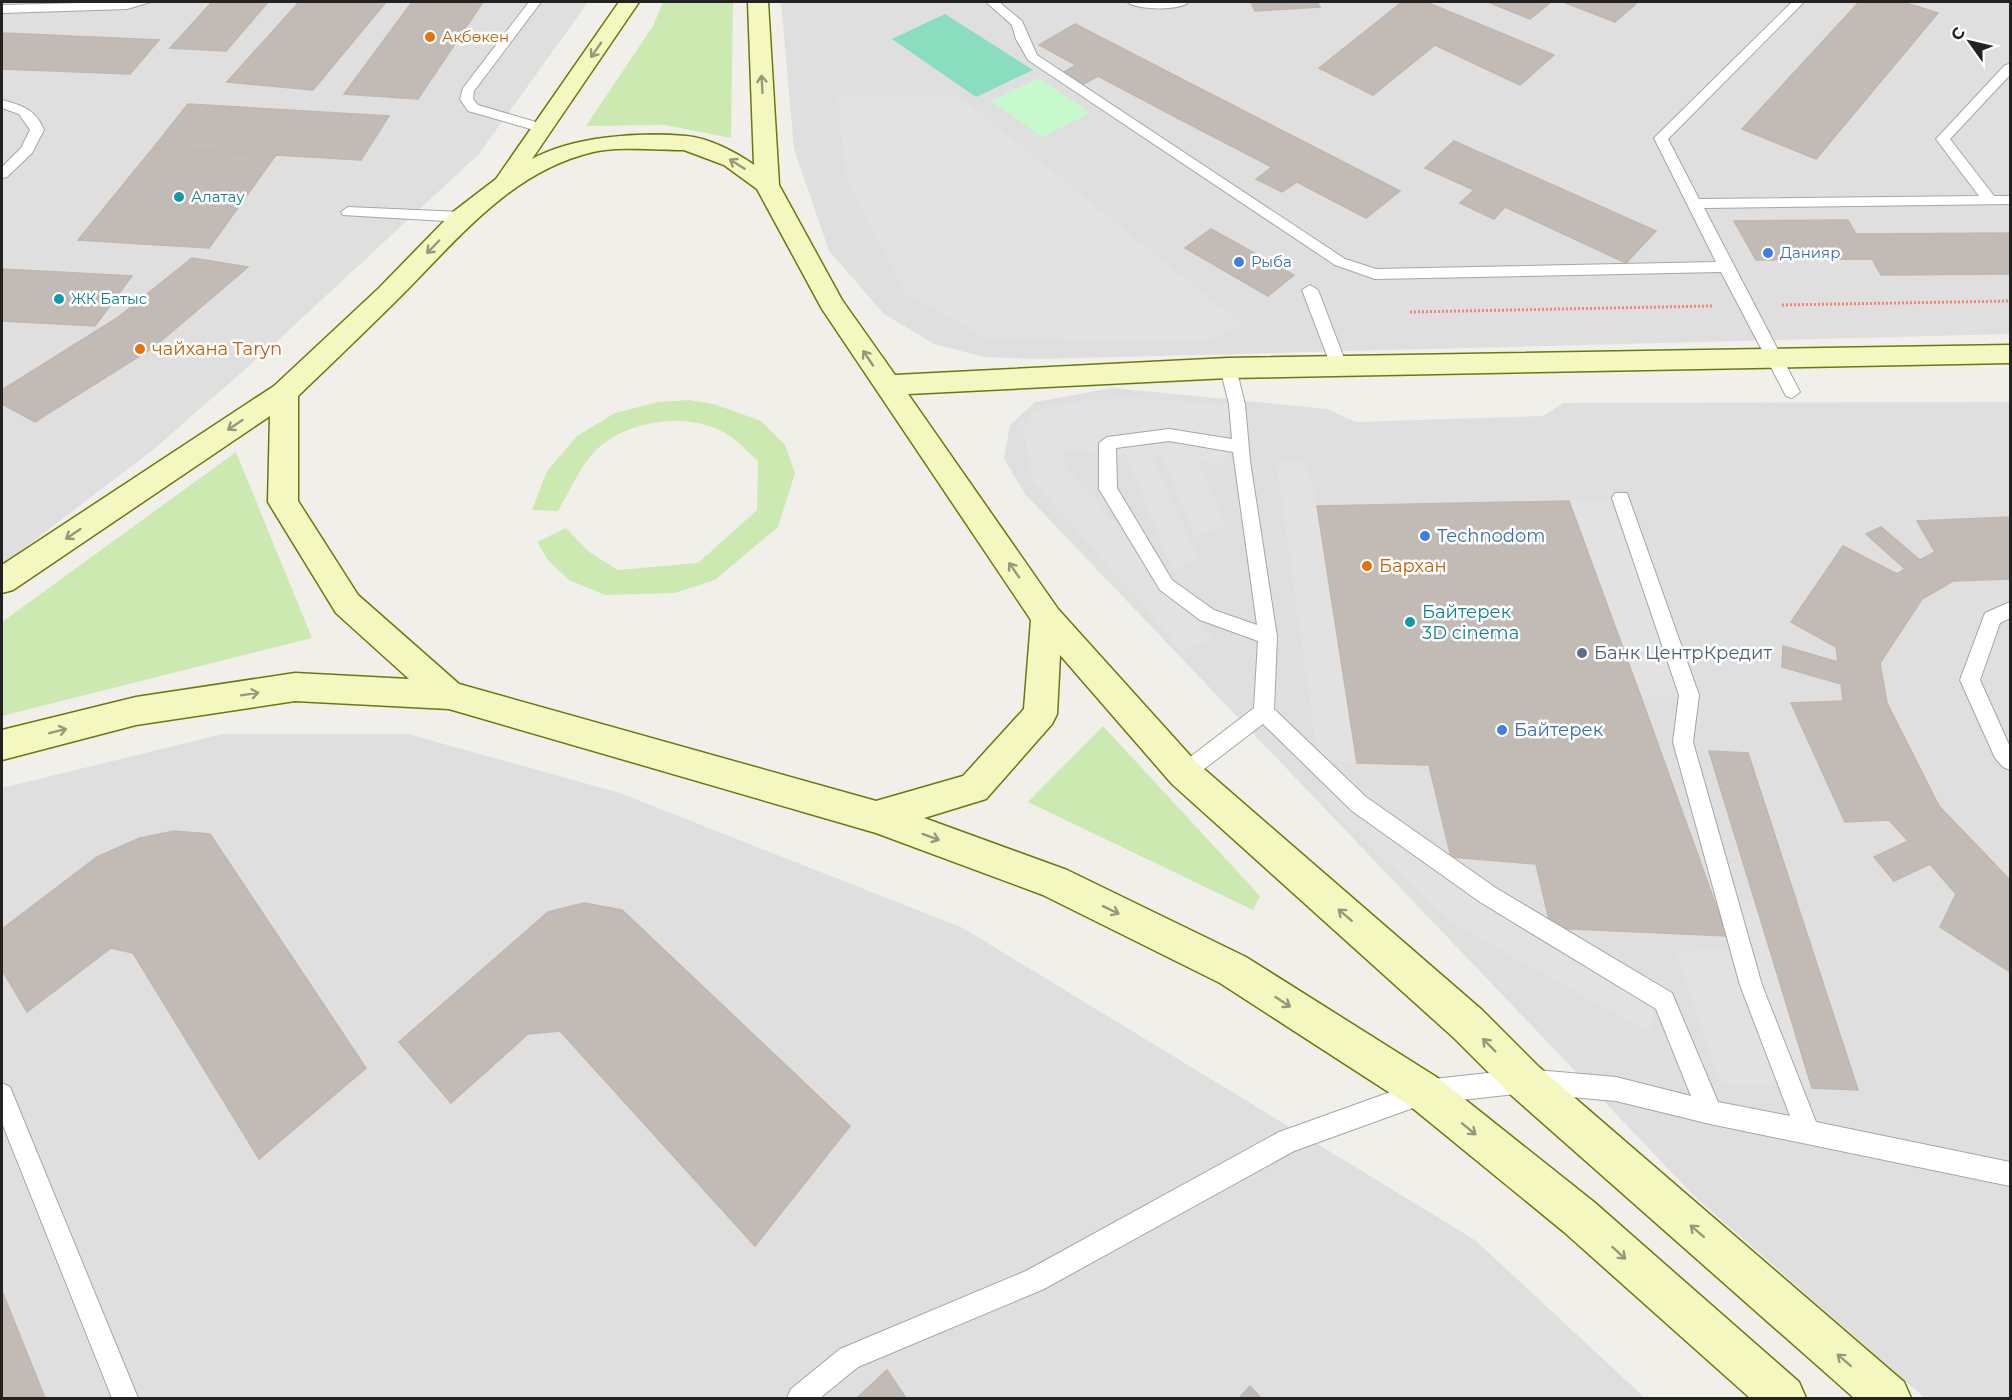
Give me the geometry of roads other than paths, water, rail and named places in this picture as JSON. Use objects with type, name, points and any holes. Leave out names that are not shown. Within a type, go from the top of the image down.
[{"type":"main road","points":[[501,186],[629,2]]},
{"type":"main road","points":[[758,2],[767,185],[831,303],[1047,618],[1184,773],[1468,1024],[1525,1081],[1888,1398]]},
{"type":"main road","points":[[2,581],[284,393],[388,294],[462,217],[501,186],[554,156],[594,144],[687,144],[732,160],[767,185]]},
{"type":"main road","points":[[887,386],[1228,368],[2010,354]]},
{"type":"main road","points":[[284,393],[283,502],[347,604],[448,695]]},
{"type":"main road","points":[[876,816],[974,788],[1040,714],[1047,618]]},
{"type":"main road","points":[[2,745],[135,711],[295,687],[448,695],[876,816],[1054,882],[1233,970],[1424,1092],[1579,1217],[1778,1397]]},
{"type":"lane","points":[[2,9],[127,5],[145,2]]},
{"type":"lane","points":[[535,2],[468,91],[466,98],[467,104],[473,108],[541,128]]},
{"type":"lane","points":[[992,2],[1018,24],[1022,39],[1032,57],[1340,262],[1375,274],[1728,267]]},
{"type":"lane","points":[[1133,2],[1168,5],[1183,2]]},
{"type":"lane","points":[[1792,392],[1772,358],[1661,138],[1798,2]]},
{"type":"lane","points":[[1990,200],[1943,139],[2010,68]]},
{"type":"lane","points":[[2,104],[21,108],[27,112],[33,117],[37,130],[27,150],[2,174]]},
{"type":"lane","points":[[1695,204],[2010,200]]},
{"type":"lane","points":[[348,212],[462,217]]},
{"type":"lane","points":[[1310,290],[1340,366]]},
{"type":"lane","points":[[1228,368],[1237,404],[1268,637],[1264,712],[1359,804],[1488,895],[1664,1001],[1710,1112]]},
{"type":"lane","points":[[1241,447],[1169,435],[1107,443],[1108,489],[1166,585],[1207,615],[1268,637]]},
{"type":"lane","points":[[1621,498],[1689,695],[1683,742],[1751,985],[1807,1130]]},
{"type":"lane","points":[[2010,610],[1992,618],[1970,680],[2002,752],[2010,761]]},
{"type":"lane","points":[[1184,773],[1264,712]]},
{"type":"lane","points":[[800,1398],[849,1358],[1035,1280],[1288,1141],[1424,1092],[1525,1081],[1616,1089],[1710,1112],[1807,1130],[2010,1174]]},
{"type":"lane","points":[[2,1095],[126,1398]]},
{"type":"place","name":"Ақбөкен","points":[[430,37]]},
{"type":"place","name":"Алатау","points":[[179,197]]},
{"type":"place","name":"Данияр","points":[[1768,253]]},
{"type":"place","name":"Рыба","points":[[1239,262]]},
{"type":"place","name":"ЖК Батыс","points":[[59,299]]},
{"type":"place","name":"чайхана Taryn","points":[[140,349]]},
{"type":"place","name":"Technodom","points":[[1425,536]]},
{"type":"place","name":"Бархан","points":[[1367,566]]},
{"type":"place","name":"Байтерек 3D cinema","points":[[1410,622]]},
{"type":"place","name":"Банк ЦентрКредит","points":[[1582,653]]},
{"type":"place","name":"Байтерек","points":[[1502,730]]}]
